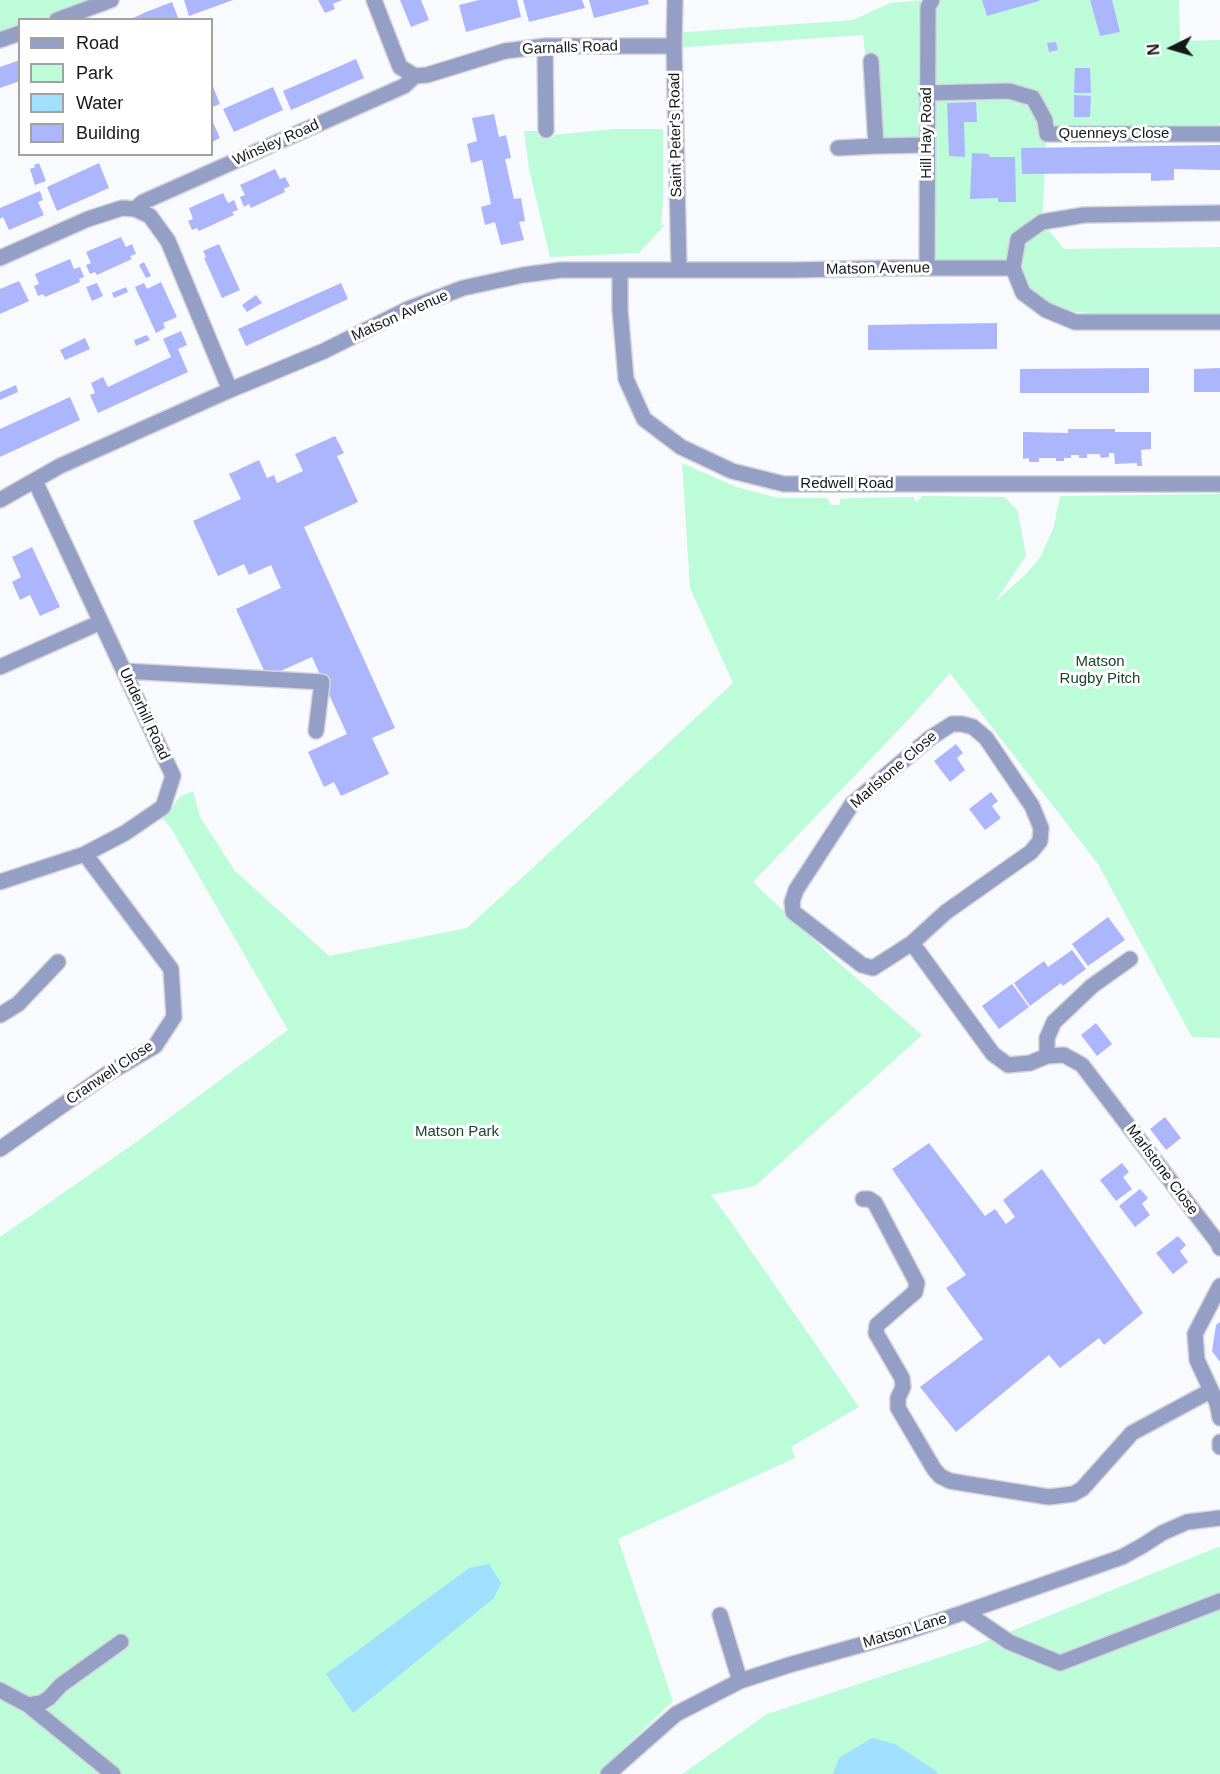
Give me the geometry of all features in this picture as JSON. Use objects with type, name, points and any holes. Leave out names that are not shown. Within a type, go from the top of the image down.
[{"type":"street","points":[[62,18],[111,0]]},
{"type":"street","points":[[374,0],[399,67],[415,76]]},
{"type":"street","name":"Saint Peter's Road","points":[[675,0],[679,269]]},
{"type":"street","name":"Hill Hay Road","points":[[927,268],[926,93],[928,6],[932,0]]},
{"type":"street","points":[[0,40],[18,34]]},
{"type":"street","points":[[545,46],[546,130]]},
{"type":"street","name":"Garnalls Road","points":[[415,76],[427,75],[505,51],[545,46],[674,46]]},
{"type":"street","points":[[871,61],[876,146]]},
{"type":"street","name":"Winsley Road","points":[[0,258],[88,219],[122,208],[135,209],[143,202],[404,86],[415,76]]},
{"type":"street","name":"Quenneys Close","points":[[926,93],[1009,91],[1033,98],[1045,120],[1047,134],[1220,134]]},
{"type":"street","points":[[838,148],[926,145]]},
{"type":"street","points":[[135,209],[150,216],[168,241],[230,390]]},
{"type":"street","points":[[1220,213],[1084,214],[1042,222],[1018,239],[1013,268],[1023,293],[1046,310],[1076,322],[1220,322]]},
{"type":"street","name":"Matson Avenue","points":[[0,500],[60,466],[324,351],[408,309],[463,288],[523,275],[561,270],[1013,268]]},
{"type":"street","name":"Redwell Road","points":[[620,270],[620,310],[626,379],[644,418],[681,447],[732,471],[784,484],[1220,484]]},
{"type":"street","name":"Underhill Road","points":[[0,882],[85,854],[125,833],[163,807],[173,776],[35,481]]},
{"type":"street","points":[[0,667],[101,622]]},
{"type":"street","points":[[124,671],[322,682],[316,731]]},
{"type":"street","name":"Marlstone Close","points":[[952,724],[962,724],[973,727],[986,738],[1032,806],[1041,828],[1040,841],[1031,852],[946,912],[912,943],[873,968],[862,965],[794,912],[792,902],[796,890],[852,804],[943,728],[952,724]]},
{"type":"street","name":"Cranwell Close","points":[[0,1149],[107,1074],[155,1046],[174,1017],[171,969],[85,854]]},
{"type":"street","name":"Marlstone Close","points":[[912,943],[993,1054],[1008,1065],[1030,1063],[1047,1056],[1064,1055],[1082,1065],[1220,1248]]},
{"type":"street","points":[[1047,1056],[1047,1038],[1054,1022],[1092,986],[1130,959]]},
{"type":"street","points":[[0,1015],[18,1004],[58,962]]},
{"type":"street","points":[[863,1199],[875,1203],[917,1283],[915,1292],[877,1325],[876,1333],[902,1378],[903,1387],[898,1398],[898,1408],[940,1476],[950,1481],[1049,1497],[1073,1494],[1082,1489],[1132,1433],[1210,1391]]},
{"type":"street","points":[[1220,1286],[1195,1334],[1197,1360],[1217,1403],[1220,1418]]},
{"type":"street","points":[[1220,1442],[1220,1447]]},
{"type":"street","name":"Matson Lane","points":[[608,1774],[676,1714],[740,1681],[903,1633],[965,1612],[1122,1557],[1162,1533],[1187,1522],[1220,1518]]},
{"type":"street","points":[[965,1612],[1009,1642],[1060,1663],[1220,1601]]},
{"type":"street","points":[[720,1615],[740,1681]]},
{"type":"street","points":[[28,1706],[41,1703],[49,1698],[61,1685],[121,1642]]},
{"type":"street","points":[[0,1690],[28,1706],[113,1774]]},
{"type":"green space","points":[[0,0],[111,0],[60,18],[18,18],[18,33],[0,40]]},
{"type":"green space","points":[[924,0],[1179,0],[1180,41],[1220,40],[1220,123],[1214,129],[1047,134],[1042,222],[1018,239],[1013,268],[927,268],[926,145],[876,146],[863,35],[674,48],[674,33],[853,20],[890,3]]},
{"type":"green space","points":[[612,129],[663,129],[661,225],[665,225],[639,253],[550,257],[529,169],[524,131],[537,131],[538,137],[554,137],[554,135]]},
{"type":"green space","points":[[1046,227],[1064,249],[1220,247],[1220,314],[1093,313],[1056,307],[1037,297],[1023,283],[1020,267],[1021,254],[1026,245],[1031,238]]},
{"type":"green space","points":[[682,463],[736,487],[779,498],[827,498],[831,505],[840,505],[840,499],[851,498],[914,497],[914,500],[918,501],[922,496],[1005,497],[1018,511],[1026,556],[995,602],[1026,574],[1041,556],[1054,526],[1060,496],[1220,494],[1220,1038],[1192,1037],[1098,864],[950,673],[753,882],[832,957],[922,1035],[755,1186],[711,1195],[859,1407],[791,1447],[795,1458],[618,1539],[673,1701],[597,1774],[0,1774],[0,1237],[139,1140],[288,1030],[171,828],[162,818],[181,796],[193,791],[200,817],[235,871],[329,956],[467,928],[733,683],[690,588]]},
{"type":"green space","points":[[1220,1547],[1220,1774],[682,1774],[767,1714],[977,1645]]},
{"type":"water","points":[[489,1564],[501,1583],[494,1598],[353,1713],[326,1674],[469,1568]]},
{"type":"water","points":[[872,1738],[895,1744],[938,1774],[833,1774],[839,1758]]},
{"type":"building","points":[[184,0],[233,0],[189,16]]},
{"type":"building","points":[[318,0],[342,0],[333,4],[335,9],[325,13]]},
{"type":"building","points":[[400,0],[421,0],[429,20],[411,27]]},
{"type":"building","points":[[479,0],[517,0],[521,17],[466,32],[459,5]]},
{"type":"building","points":[[523,0],[582,0],[585,8],[529,22]]},
{"type":"building","points":[[589,0],[648,0],[649,4],[594,18]]},
{"type":"building","points":[[982,0],[1039,0],[1039,1],[987,16]]},
{"type":"building","points":[[1090,0],[1112,0],[1120,32],[1100,36]]},
{"type":"building","points":[[172,2],[178,18],[133,18]]},
{"type":"building","points":[[1056,42],[1058,50],[1049,52],[1047,43]]},
{"type":"building","points":[[356,59],[364,78],[291,110],[283,91]]},
{"type":"building","points":[[18,61],[18,82],[0,88],[0,67]]},
{"type":"building","points":[[1075,68],[1090,68],[1091,93],[1074,93]]},
{"type":"building","points":[[213,86],[220,104],[213,107]]},
{"type":"building","points":[[273,87],[283,110],[234,132],[223,109]]},
{"type":"building","points":[[1074,95],[1091,96],[1090,117],[1074,117]]},
{"type":"building","points":[[976,102],[977,122],[964,122],[965,157],[949,156],[947,103]]},
{"type":"building","points":[[494,114],[499,137],[506,135],[511,158],[505,159],[514,199],[521,198],[525,221],[519,222],[524,240],[501,245],[495,222],[485,225],[481,207],[491,204],[482,160],[471,163],[467,144],[477,141],[472,118]]},
{"type":"building","points":[[213,122],[220,138],[213,142]]},
{"type":"building","points":[[1220,145],[1220,170],[1174,169],[1174,180],[1151,181],[1151,173],[1022,174],[1021,148]]},
{"type":"building","points":[[972,153],[989,154],[989,157],[1015,157],[1016,202],[998,202],[998,198],[970,199]]},
{"type":"building","points":[[39,163],[46,181],[35,185],[30,169]]},
{"type":"building","points":[[99,163],[109,188],[57,211],[47,187]]},
{"type":"building","points":[[275,169],[280,179],[285,177],[290,186],[284,189],[285,192],[251,208],[249,204],[244,207],[240,197],[245,195],[240,185]]},
{"type":"building","points":[[40,191],[43,200],[38,202],[44,215],[9,230],[3,217],[0,219],[0,208]]},
{"type":"building","points":[[223,193],[228,203],[234,200],[238,210],[232,212],[234,215],[199,231],[197,228],[192,230],[188,221],[193,219],[189,208]]},
{"type":"building","points":[[121,237],[126,247],[132,244],[136,254],[130,256],[132,259],[97,275],[95,272],[90,274],[86,265],[91,263],[86,252]]},
{"type":"building","points":[[219,244],[240,290],[222,298],[203,251]]},
{"type":"building","points":[[70,259],[74,269],[80,267],[84,277],[79,279],[80,282],[45,297],[43,294],[38,296],[34,286],[39,284],[35,274]]},
{"type":"building","points":[[144,262],[151,276],[146,278],[139,265]]},
{"type":"building","points":[[19,281],[29,301],[0,314],[0,289]]},
{"type":"building","points":[[161,282],[177,317],[163,323],[165,328],[156,333],[135,287],[144,283],[147,289]]},
{"type":"building","points":[[97,283],[103,296],[92,301],[86,287]]},
{"type":"building","points":[[341,283],[348,299],[246,346],[238,329]]},
{"type":"building","points":[[126,287],[128,292],[114,298],[112,293]]},
{"type":"building","points":[[256,295],[262,303],[247,312],[242,305]]},
{"type":"building","points":[[997,323],[997,349],[868,350],[868,325]]},
{"type":"building","points":[[181,331],[187,345],[178,349],[188,372],[98,413],[90,395],[95,393],[91,383],[103,377],[108,387],[171,357],[163,339]]},
{"type":"building","points":[[147,335],[150,340],[136,346],[134,340]]},
{"type":"building","points":[[85,338],[90,349],[65,360],[60,350]]},
{"type":"building","points":[[1149,368],[1149,393],[1020,393],[1020,369]]},
{"type":"building","points":[[1220,368],[1220,392],[1194,392],[1194,369]]},
{"type":"building","points":[[16,385],[18,392],[0,400],[0,392]]},
{"type":"building","points":[[70,397],[80,420],[0,457],[0,429]]},
{"type":"building","points":[[1068,429],[1151,432],[1151,449],[1141,450],[1142,466],[1137,466],[1137,463],[1115,464],[1114,453],[1109,453],[1109,457],[1101,458],[1100,454],[1087,454],[1087,458],[1071,455],[1071,458],[1064,458],[1064,461],[1056,461],[1056,458],[1039,458],[1039,462],[1029,462],[1029,458],[1023,459],[1023,432],[1068,433]]},
{"type":"building","points":[[335,436],[344,453],[337,456],[358,502],[304,527],[395,728],[372,738],[389,774],[341,796],[334,782],[324,787],[308,752],[347,734],[312,657],[267,677],[236,609],[281,588],[271,565],[249,575],[244,564],[218,576],[193,521],[241,499],[229,474],[259,460],[267,478],[274,475],[277,483],[303,471],[295,454]]},
{"type":"building","points":[[32,547],[60,607],[40,616],[30,595],[20,600],[12,582],[21,577],[12,557]]},
{"type":"building","points":[[956,744],[963,753],[957,758],[965,770],[950,782],[934,761]]},
{"type":"building","points":[[991,792],[998,801],[992,806],[1001,818],[985,830],[969,809]]},
{"type":"building","points":[[1108,917],[1125,940],[1088,966],[1072,944]]},
{"type":"building","points":[[1072,950],[1086,969],[1063,986],[1061,983],[1030,1006],[1014,983],[1044,961],[1048,967]]},
{"type":"building","points":[[1012,984],[1029,1007],[999,1029],[982,1006]]},
{"type":"building","points":[[1096,1023],[1112,1044],[1097,1056],[1081,1035]]},
{"type":"building","points":[[1165,1117],[1181,1138],[1166,1150],[1150,1129]]},
{"type":"building","points":[[929,1143],[985,1216],[995,1209],[1006,1224],[1015,1217],[1003,1200],[1042,1169],[1143,1313],[1104,1345],[1099,1338],[1060,1368],[1049,1355],[956,1432],[920,1387],[983,1339],[946,1288],[966,1275],[892,1169]]},
{"type":"building","points":[[1122,1163],[1129,1172],[1123,1177],[1132,1189],[1116,1201],[1100,1180]]},
{"type":"building","points":[[1140,1189],[1148,1198],[1142,1204],[1150,1215],[1135,1227],[1119,1206]]},
{"type":"building","points":[[1178,1236],[1186,1245],[1180,1251],[1188,1262],[1173,1274],[1156,1253]]},
{"type":"building","points":[[1220,1322],[1220,1362],[1212,1351],[1216,1325]]},
{"type":"park label","name":"Matson Rugby Pitch","points":[[1100,670]]},
{"type":"park label","name":"Matson Park","points":[[457,1132]]}]
